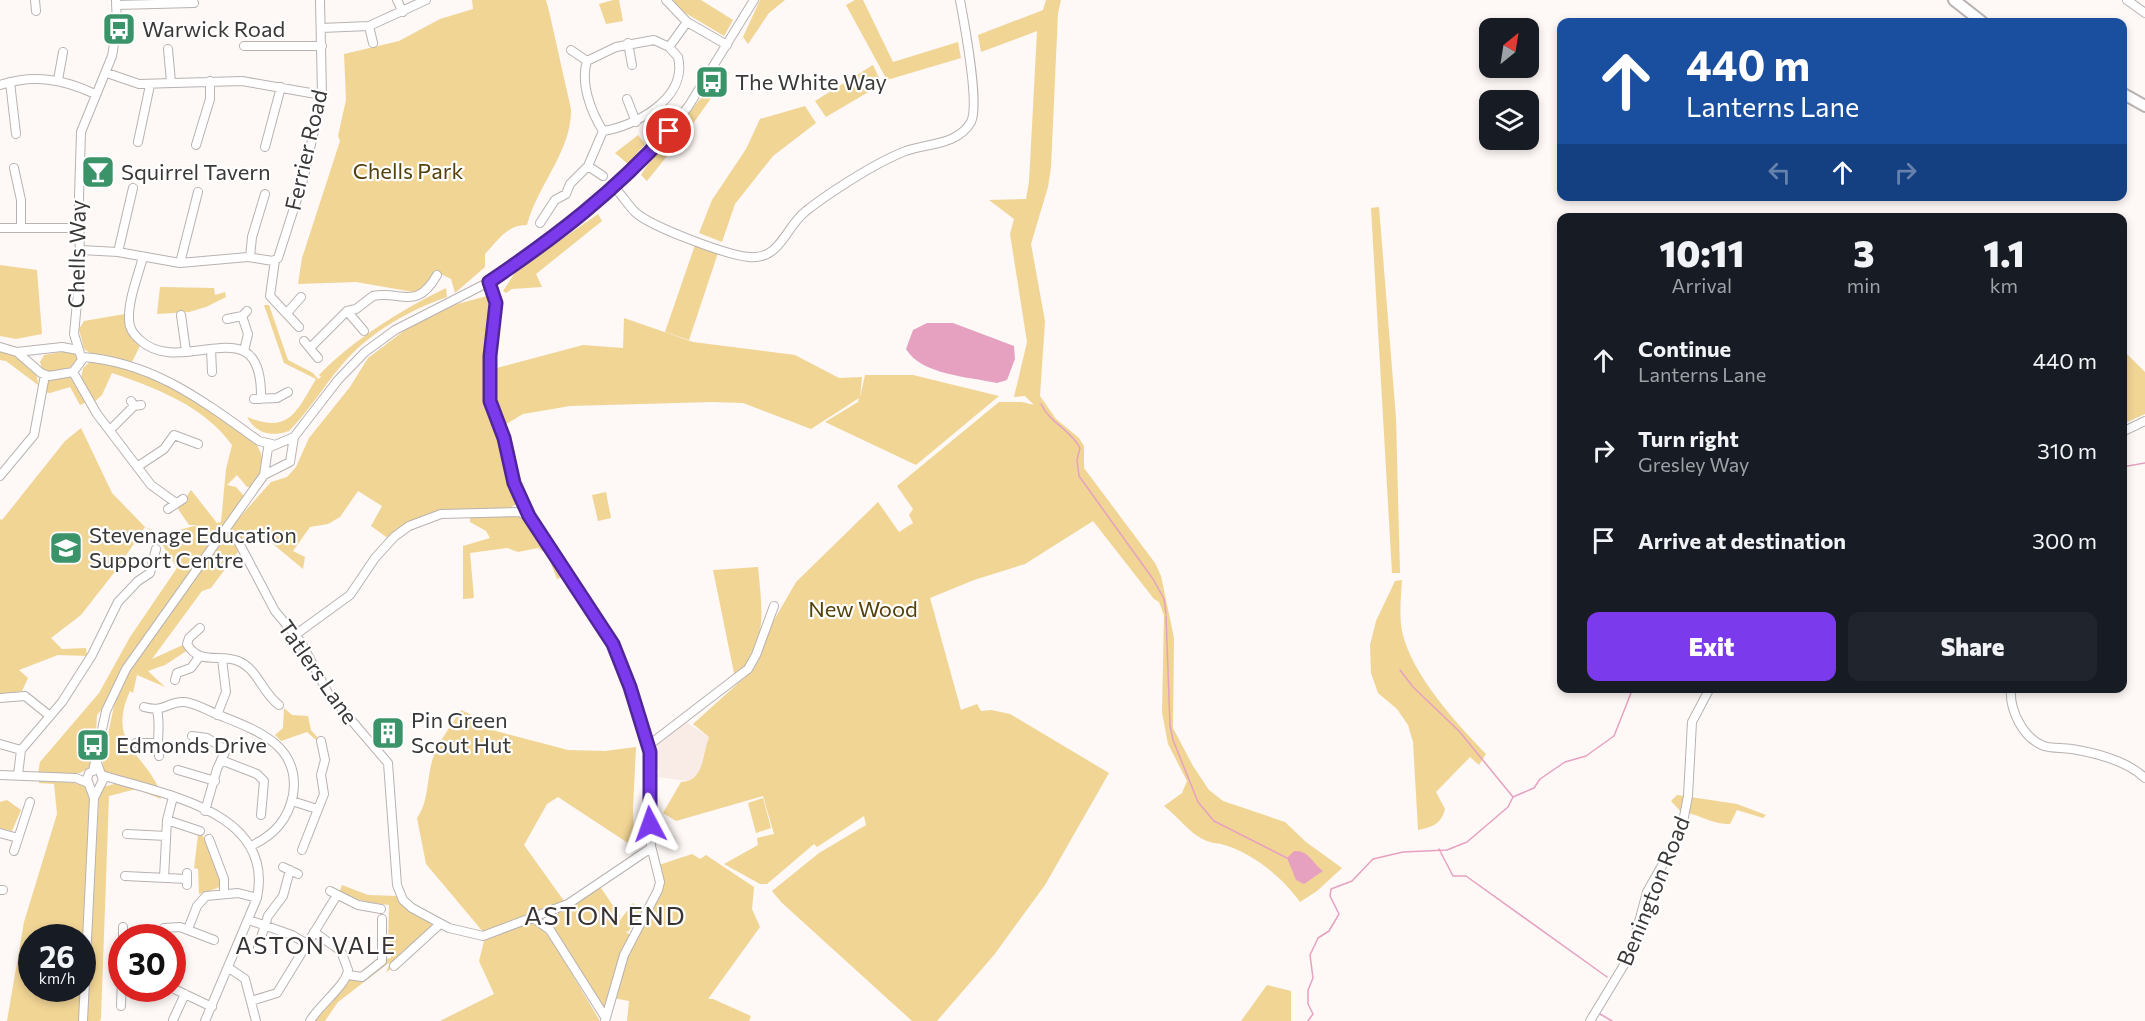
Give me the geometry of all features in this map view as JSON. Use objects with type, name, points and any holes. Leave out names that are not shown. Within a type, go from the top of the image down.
[{"type":"main road","points":[[1954,0],[1977,18]]},
{"type":"main road","points":[[2127,96],[2145,106]]},
{"type":"street","points":[[35,0],[36,11]]},
{"type":"street","name":"Ferrier Road","points":[[287,313],[270,296],[275,260],[280,254],[303,180],[322,95],[320,0]]},
{"type":"street","points":[[398,0],[404,12]]},
{"type":"street","points":[[321,28],[369,26],[426,0]]},
{"type":"street","points":[[666,0],[687,22],[727,45]]},
{"type":"street","points":[[83,1021],[96,760],[103,722],[120,679],[135,654],[264,476],[277,468],[288,465],[292,460],[294,437],[345,372],[374,344],[410,321],[489,282],[575,222],[615,188],[669,131],[727,45],[754,0]]},
{"type":"street","points":[[615,188],[635,212],[656,226],[676,234],[749,257],[766,255],[776,250],[804,212],[854,178],[904,152],[946,141],[962,133],[972,120],[971,60],[960,0]]},
{"type":"street","points":[[2127,0],[2145,13]]},
{"type":"street","points":[[116,2],[194,3]]},
{"type":"street","name":"Chells Way","points":[[80,354],[74,334],[81,250],[79,228],[81,132],[95,94],[107,73],[116,41],[116,2]]},
{"type":"street","points":[[669,47],[687,22]]},
{"type":"street","points":[[369,26],[373,43]]},
{"type":"street","points":[[587,61],[628,43],[654,40],[675,52],[680,63],[675,82],[653,111],[636,122],[603,131]]},
{"type":"street","points":[[628,43],[632,65]]},
{"type":"street","points":[[244,46],[322,46]]},
{"type":"street","points":[[168,49],[171,82]]},
{"type":"street","points":[[571,50],[587,61]]},
{"type":"street","points":[[58,80],[63,52]]},
{"type":"street","points":[[587,61],[585,81],[603,131]]},
{"type":"street","points":[[107,73],[128,81],[150,85],[171,82],[242,81],[322,95]]},
{"type":"street","points":[[0,85],[38,78],[58,80],[95,94]]},
{"type":"street","points":[[196,145],[210,99],[210,81]]},
{"type":"street","points":[[10,82],[16,134]]},
{"type":"street","points":[[138,142],[150,85]]},
{"type":"street","points":[[265,147],[281,87]]},
{"type":"street","points":[[627,99],[636,122]]},
{"type":"street","points":[[540,218],[555,200],[570,194],[570,184],[588,166],[603,131]]},
{"type":"street","points":[[588,166],[603,176]]},
{"type":"street","points":[[14,168],[21,200],[21,228]]},
{"type":"street","points":[[118,252],[133,188]]},
{"type":"street","points":[[180,263],[198,192]]},
{"type":"street","points":[[250,257],[252,237],[265,194]]},
{"type":"street","points":[[0,228],[79,228]]},
{"type":"street","points":[[81,250],[118,252],[180,263],[250,257],[275,260]]},
{"type":"street","points":[[143,257],[129,309],[132,329],[139,339],[152,348],[186,351],[229,348],[244,351],[254,358],[260,370],[258,399],[277,398],[288,392]]},
{"type":"street","points":[[310,348],[347,312],[356,309],[375,295],[411,298],[428,288],[437,275]]},
{"type":"street","points":[[489,282],[496,303],[490,356],[490,401],[504,438],[514,483],[529,516],[613,644],[649,745],[651,848],[660,882],[624,955],[605,1019]]},
{"type":"street","points":[[299,327],[287,313],[301,297]]},
{"type":"street","points":[[347,312],[364,332]]},
{"type":"street","points":[[227,319],[244,314],[248,334],[244,351]]},
{"type":"street","points":[[181,315],[186,351]]},
{"type":"street","name":"Chells Way","points":[[62,347],[74,334]]},
{"type":"street","points":[[304,341],[318,358]]},
{"type":"street","points":[[0,347],[18,352],[43,351],[62,347],[93,358],[114,361],[154,373],[178,385],[259,441],[272,444],[294,437]]},
{"type":"street","points":[[211,349],[212,372]]},
{"type":"street","points":[[36,367],[36,361],[43,351]]},
{"type":"street","points":[[18,352],[45,375],[73,372],[80,366],[80,354]]},
{"type":"street","points":[[73,372],[89,403],[151,485],[180,501],[168,509]]},
{"type":"street","points":[[0,476],[34,435],[45,375]]},
{"type":"street","points":[[110,430],[135,404]]},
{"type":"street","points":[[2127,430],[2145,421]]},
{"type":"street","points":[[137,467],[164,449],[174,435],[200,444]]},
{"type":"street","points":[[259,441],[267,457],[277,468]]},
{"type":"street","points":[[281,442],[291,451]]},
{"type":"street","points":[[264,476],[272,444]]},
{"type":"street","points":[[295,634],[350,596],[375,558],[394,537],[409,526],[441,514],[519,512],[529,516]]},
{"type":"street","name":"Tatlers Lane","points":[[238,541],[275,611],[295,634],[328,693],[388,763],[393,855],[400,896],[409,906],[440,924],[483,936],[552,912],[578,898],[651,848]]},
{"type":"street","points":[[18,775],[21,750],[50,716],[92,655],[118,602],[138,581],[151,578],[156,549]]},
{"type":"street","points":[[649,745],[748,669],[756,655],[774,606]]},
{"type":"street","points":[[200,628],[187,643],[199,657],[236,661],[246,666],[256,676],[266,695],[281,706]]},
{"type":"street","points":[[175,680],[177,673],[192,667],[199,657]]},
{"type":"street","points":[[217,715],[226,692],[222,659]]},
{"type":"street","points":[[0,698],[25,693],[50,716]]},
{"type":"street","name":"Benington Road","points":[[1591,1020],[1629,955],[1647,892],[1668,859],[1681,832],[1688,796],[1692,722],[1707,693]]},
{"type":"street","points":[[2011,693],[2011,707],[2020,724],[2041,744],[2052,748],[2070,748],[2125,764],[2145,778]]},
{"type":"street","points":[[144,707],[157,710],[184,702],[260,731],[281,748],[292,773],[291,801],[281,824],[268,837],[251,846]]},
{"type":"street","points":[[157,710],[160,725],[156,743],[159,756]]},
{"type":"street","points":[[192,736],[207,738],[224,746],[226,750],[205,811]]},
{"type":"street","points":[[136,743],[156,743]]},
{"type":"street","points":[[0,744],[21,750]]},
{"type":"street","points":[[302,850],[313,834],[317,809],[324,791],[321,775],[325,760],[319,745]]},
{"type":"street","points":[[221,760],[257,774],[264,782],[265,793],[259,810]]},
{"type":"street","points":[[94,784],[95,772]]},
{"type":"street","points":[[76,778],[95,772],[173,797],[220,816],[238,829],[251,846],[260,874],[257,898],[205,1021]]},
{"type":"street","points":[[181,783],[181,772],[215,781]]},
{"type":"street","points":[[0,775],[76,778],[94,784],[114,779]]},
{"type":"street","points":[[164,878],[167,820],[173,797]]},
{"type":"street","points":[[291,801],[317,809]]},
{"type":"street","points":[[14,851],[29,805],[19,804]]},
{"type":"street","points":[[167,820],[192,826],[200,831]]},
{"type":"street","points":[[0,833],[18,838]]},
{"type":"street","points":[[132,833],[166,836]]},
{"type":"street","points":[[213,843],[224,879],[224,893]]},
{"type":"street","points":[[258,947],[271,912],[281,899],[290,870]]},
{"type":"street","points":[[130,878],[187,879]]},
{"type":"street","points":[[330,891],[358,905],[381,909]]},
{"type":"street","points":[[210,940],[188,929],[201,900],[212,894],[224,893],[257,898]]},
{"type":"street","points":[[251,1001],[278,993],[338,895]]},
{"type":"street","points":[[550,930],[552,912]]},
{"type":"street","points":[[533,918],[550,930],[605,1019]]},
{"type":"street","points":[[348,975],[362,978],[382,961],[382,919]]},
{"type":"street","points":[[249,920],[292,935],[307,944]]},
{"type":"street","points":[[394,966],[440,924]]},
{"type":"street","points":[[310,1021],[348,975],[347,963],[341,951],[314,932]]},
{"type":"street","points":[[229,968],[245,979],[256,1021]]},
{"type":"street","points":[[186,994],[212,1006]]},
{"type":"street","points":[[173,1020],[180,1011],[183,1002]]},
{"type":"shaded area","points":[[85,164],[113,171],[107,189],[86,183]]},
{"type":"shaded area","points":[[927,323],[953,323],[1014,346],[1015,359],[1007,380],[997,383],[947,374],[934,370],[913,358],[906,349],[913,330]]},
{"type":"shaded area","points":[[683,720],[709,737],[700,773],[688,781],[658,777],[659,770],[652,768],[657,742]]},
{"type":"shaded area","points":[[1294,851],[1307,855],[1323,871],[1304,884],[1296,880],[1287,858]]},
{"type":"green space","name":"Chells Park","points":[[472,0],[546,0],[549,11],[571,109],[570,124],[566,139],[527,225],[514,227],[503,234],[485,254],[485,267],[455,293],[451,279],[441,274],[419,293],[356,282],[298,284],[302,258],[340,141],[338,136],[346,100],[344,54],[399,41],[440,19],[473,9]]},
{"type":"green space","points":[[619,0],[623,21],[606,24],[599,4]]},
{"type":"green space","points":[[673,0],[701,0],[733,20],[724,36],[677,8]]},
{"type":"green space","points":[[760,0],[785,0],[769,13],[748,44],[743,37]]},
{"type":"green space","points":[[855,0],[863,0],[893,62],[958,42],[961,58],[887,80],[846,5]]},
{"type":"green space","name":"New Wood","points":[[1046,0],[1061,0],[1058,13],[1051,167],[1048,187],[1031,244],[1045,321],[1040,396],[1056,419],[1079,438],[1084,446],[1084,468],[1155,563],[1161,576],[1174,638],[1173,728],[1193,766],[1209,790],[1223,801],[1285,822],[1306,842],[1342,868],[1317,891],[1300,902],[1275,875],[1255,859],[1233,848],[1201,838],[1164,806],[1182,793],[1187,781],[1168,744],[1162,712],[1164,615],[1159,602],[1154,599],[1093,521],[1025,564],[974,580],[930,598],[961,710],[977,704],[981,711],[991,710],[1010,714],[1109,773],[1045,885],[994,955],[937,1021],[912,1021],[781,902],[772,891],[819,853],[866,825],[864,816],[817,847],[814,844],[767,884],[760,884],[724,864],[758,845],[757,838],[774,834],[763,796],[676,821],[663,813],[681,782],[695,777],[699,772],[709,737],[693,724],[745,677],[761,653],[770,627],[796,582],[878,502],[899,532],[913,523],[909,515],[913,509],[897,486],[999,402],[1022,402],[1034,405],[1025,396],[1014,397],[1027,342],[1010,234],[1014,219],[989,200],[1026,199],[1029,182],[1037,31],[981,52],[978,35],[1043,10]]},
{"type":"green space","points":[[873,65],[882,84],[826,117],[815,101]]},
{"type":"green space","points":[[724,69],[729,73],[692,125],[647,181],[641,175],[646,167]]},
{"type":"green space","points":[[805,106],[816,123],[773,156],[735,204],[722,242],[699,233],[712,200],[746,149],[760,119]]},
{"type":"green space","points":[[638,135],[645,144],[628,164],[615,153]]},
{"type":"green space","points":[[1379,207],[1396,418],[1400,573],[1392,573],[1371,208]]},
{"type":"green space","points":[[598,214],[602,221],[536,274],[542,287],[512,289],[506,293],[503,291],[516,271]]},
{"type":"green space","points":[[695,245],[718,253],[689,340],[665,332]]},
{"type":"green space","points":[[0,265],[37,270],[42,334],[16,339],[0,336]]},
{"type":"green space","points":[[160,287],[214,288],[215,295],[225,292],[226,297],[189,312],[157,314]]},
{"type":"green space","points":[[446,288],[447,297],[393,322],[347,359],[289,431],[277,434],[265,433],[251,423],[247,417],[273,423],[290,417],[297,410],[316,379],[284,363],[264,305],[269,305],[288,360],[313,373],[318,379],[321,377],[319,375],[363,337],[395,316]]},
{"type":"green space","points":[[487,296],[490,304],[485,366],[487,403],[502,440],[506,468],[509,467],[520,502],[508,509],[445,512],[417,521],[389,539],[371,526],[382,506],[358,491],[340,517],[328,524],[310,527],[293,551],[305,557],[303,569],[255,529],[211,588],[202,591],[152,659],[185,644],[188,650],[165,665],[148,671],[165,687],[137,675],[133,693],[130,691],[122,723],[125,735],[159,789],[104,772],[101,747],[108,734],[117,692],[127,673],[230,528],[271,482],[287,477],[296,467],[309,438],[350,387],[368,358],[417,321],[457,304]]},
{"type":"green space","points":[[125,314],[131,334],[140,346],[132,362],[93,355],[84,349],[79,329],[84,321]]},
{"type":"green space","points":[[624,318],[693,342],[795,355],[839,378],[862,377],[860,397],[865,375],[913,375],[999,396],[916,465],[825,422],[858,402],[859,398],[811,429],[743,403],[712,402],[570,406],[523,414],[503,426],[494,398],[493,369],[583,345],[623,348]]},
{"type":"green space","points":[[0,349],[26,362],[35,372],[38,385],[6,361],[0,360]]},
{"type":"green space","points":[[67,351],[74,353],[78,359],[72,369],[48,373],[42,369],[40,362],[44,355]]},
{"type":"green space","points":[[2127,354],[2145,372],[2145,414],[2127,422]]},
{"type":"green space","points":[[90,362],[135,369],[197,400],[253,440],[262,458],[262,469],[253,487],[247,487],[237,475],[227,485],[236,487],[244,496],[119,674],[105,706],[97,715],[95,747],[89,768],[80,773],[38,774],[40,762],[99,693],[130,637],[177,568],[155,533],[145,527],[170,537],[175,531],[198,525],[189,525],[178,509],[191,490],[217,523],[221,522],[226,469],[232,445],[208,419],[178,400],[112,373],[102,395],[92,404],[81,379],[83,368]]},
{"type":"green space","points":[[70,377],[86,402],[80,405],[70,387],[50,393],[43,392],[44,385],[52,379]]},
{"type":"green space","name":"Stevenage Education Support Centre","points":[[81,428],[112,493],[145,527],[117,569],[81,615],[51,638],[62,649],[86,648],[87,656],[58,655],[19,670],[28,678],[22,691],[0,694],[0,519],[2,520],[65,441]]},
{"type":"green space","points":[[606,492],[611,518],[598,521],[592,495]]},
{"type":"green space","points":[[518,515],[529,518],[564,577],[557,579],[547,554],[538,548],[518,552],[507,548],[470,553],[474,598],[463,599],[463,546],[490,538],[486,531],[470,522],[470,517]]},
{"type":"green space","points":[[758,567],[761,626],[754,652],[735,678],[713,570]]},
{"type":"green space","points":[[1402,580],[1400,612],[1402,631],[1415,664],[1436,697],[1486,754],[1479,765],[1470,757],[1436,792],[1445,809],[1443,814],[1436,824],[1418,830],[1413,742],[1408,725],[1397,709],[1378,693],[1371,673],[1370,645],[1376,621],[1395,581]]},
{"type":"green space","points":[[284,708],[292,715],[308,716],[311,730],[318,738],[316,740],[307,732],[281,741],[275,735],[283,728]]},
{"type":"green space","points":[[461,710],[485,721],[492,730],[568,750],[605,751],[636,747],[634,847],[558,797],[547,804],[524,845],[564,901],[484,933],[426,864],[417,818],[424,804],[434,755]]},
{"type":"green space","points":[[39,779],[82,784],[88,788],[91,801],[86,924],[24,924],[57,814],[54,784],[39,783]]},
{"type":"green space","points":[[118,783],[160,796],[161,799],[136,789],[109,796],[101,1018],[100,1021],[86,1021],[87,1002],[96,1002],[96,924],[92,924],[99,798],[103,787]]},
{"type":"green space","points":[[1677,795],[1737,804],[1766,815],[1763,818],[1737,810],[1730,824],[1717,823],[1681,812],[1671,801]]},
{"type":"green space","points":[[763,798],[771,828],[756,833],[748,803]]},
{"type":"green space","points":[[7,800],[21,810],[12,831],[0,828],[0,802]]},
{"type":"green space","points":[[198,835],[203,836],[214,857],[221,883],[218,888],[199,894],[198,869],[194,868]]},
{"type":"green space","points":[[692,854],[700,859],[706,855],[754,887],[752,909],[760,927],[708,999],[713,999],[751,1016],[749,1021],[627,1021],[629,1001],[613,998],[633,943],[662,890],[659,865]]},
{"type":"green space","points":[[342,885],[368,895],[397,896],[400,901],[434,926],[386,973],[390,962],[338,1002],[325,1021],[315,1021],[347,980],[362,980],[386,959],[391,958],[391,955],[385,952],[384,947],[388,946],[389,905],[351,898],[339,893]]},
{"type":"green space","points":[[601,888],[620,916],[617,924],[633,903],[643,911],[628,932],[625,931],[631,936],[621,951],[603,1011],[554,936],[552,925],[559,911]]},
{"type":"green space","points":[[528,923],[539,926],[551,939],[600,1021],[440,1021],[494,994],[479,961],[484,941]]},
{"type":"green space","points":[[18,957],[18,1002],[81,1002],[80,1021],[7,1021]]},
{"type":"green space","points":[[1267,985],[1291,991],[1291,1021],[1241,1021]]},
{"type":"waterway","points":[[1041,404],[1049,416],[1071,436],[1080,448],[1077,460],[1079,476],[1153,579],[1164,599],[1166,614]]},
{"type":"waterway","points":[[2127,466],[2145,463]]},
{"type":"waterway","points":[[1166,616],[1170,725],[1173,740],[1198,802],[1214,821],[1287,858]]},
{"type":"waterway","points":[[1400,670],[1413,687],[1459,731],[1513,797]]},
{"type":"waterway","points":[[1308,1021],[1313,1014],[1308,1004],[1308,990],[1313,978],[1310,955],[1318,938],[1329,931],[1339,914],[1330,896],[1331,889],[1352,881],[1373,859],[1403,852],[1447,850],[1467,842],[1508,807],[1513,797],[1534,788],[1540,779],[1565,762],[1586,756],[1614,736],[1631,693]]},
{"type":"waterway","points":[[1439,849],[1453,876],[1466,876],[1607,977]]},
{"type":"waterway","points":[[1600,1014],[1612,1021]]},
{"type":"place","name":"Warwick Road","points":[[119,29]]},
{"type":"place","name":"The White Way","points":[[712,82]]},
{"type":"place","name":"Squirrel Tavern","points":[[98,172]]},
{"type":"place","name":"Stevenage Education Support Centre","points":[[66,548]]},
{"type":"place","name":"Pin Green Scout Hut","points":[[388,733]]},
{"type":"place","name":"Edmonds Drive","points":[[93,745]]},
{"type":"district","name":"ASTON END","points":[[605,916]]},
{"type":"district","name":"ASTON VALE","points":[[316,946]]},
{"type":"route","points":[[650,824],[649,745],[613,644],[529,516],[514,483],[504,438],[490,401],[490,356],[496,303],[489,282],[575,222],[627,177],[669,131]]}]
